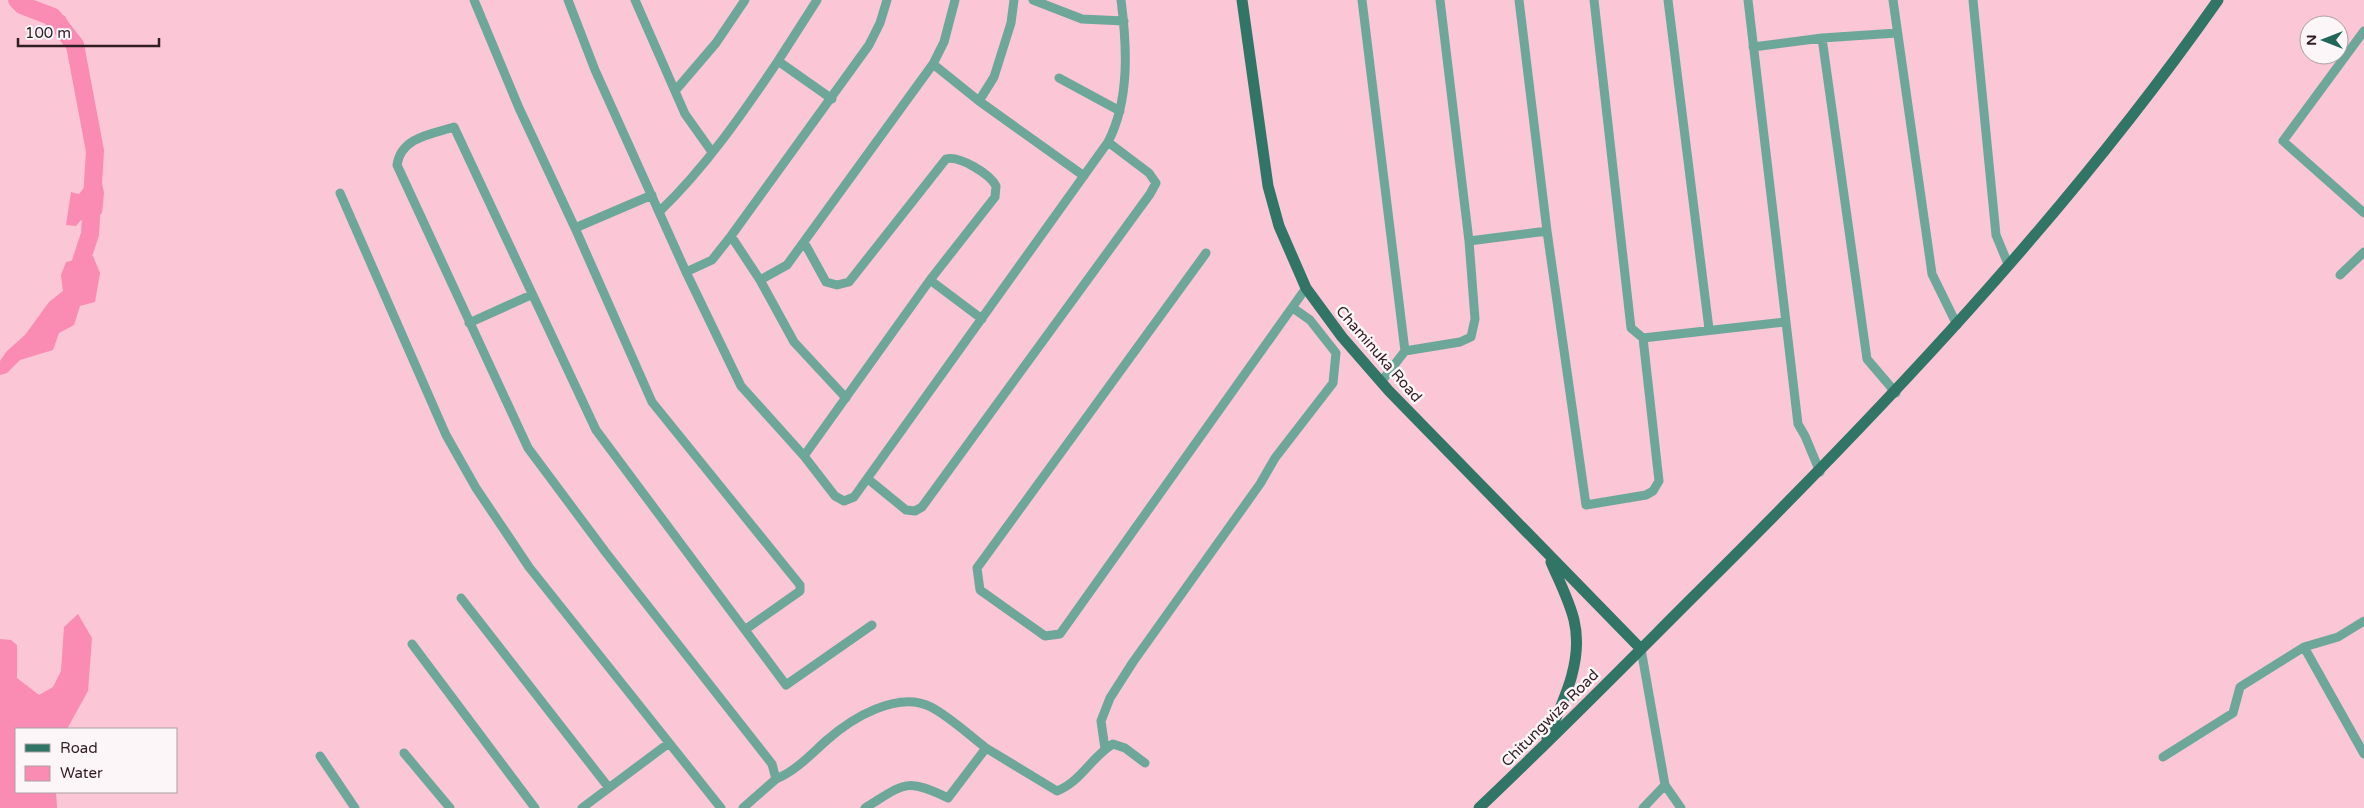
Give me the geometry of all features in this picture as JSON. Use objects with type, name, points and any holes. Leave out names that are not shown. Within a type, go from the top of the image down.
[{"type":"main road","name":"Chaminuka Road","points":[[1242,0],[1268,186],[1279,226],[1306,288],[1342,337],[1381,382],[1548,556],[1641,649]]},
{"type":"main road","name":"Chitungwiza Road","points":[[1479,808],[1820,472],[1896,393],[1957,325],[2097,159],[2188,42],[2218,0]]},
{"type":"main road","points":[[1543,747],[1570,686],[1576,642],[1574,621],[1548,556]]},
{"type":"street","points":[[474,0],[519,108],[575,228],[652,402],[800,585],[800,591],[746,629]]},
{"type":"street","points":[[568,0],[595,70],[686,272],[741,386],[804,456],[835,496],[844,501],[854,498],[868,479],[1108,142],[1120,111],[1123,91],[1124,21],[1121,0]]},
{"type":"street","points":[[635,0],[689,120],[712,152]]},
{"type":"street","points":[[676,91],[716,44],[746,0]]},
{"type":"street","points":[[660,211],[674,198],[712,152],[778,61],[817,0]]},
{"type":"street","points":[[686,272],[712,260],[731,236],[832,99],[869,45],[887,0]]},
{"type":"street","points":[[760,280],[787,265],[933,64],[944,42],[955,0]]},
{"type":"street","points":[[978,101],[994,76],[1011,22],[1014,0]]},
{"type":"street","points":[[1033,0],[1082,19],[1124,21]]},
{"type":"street","points":[[1362,0],[1405,350],[1381,382]]},
{"type":"street","points":[[1405,350],[1460,342],[1471,337],[1475,319],[1469,241],[1440,0]]},
{"type":"street","points":[[1519,0],[1547,231],[1586,505],[1646,495],[1653,491],[1659,481],[1643,338],[1631,328],[1594,0]]},
{"type":"street","points":[[1668,0],[1709,329]]},
{"type":"street","points":[[1748,0],[1798,424],[1806,436],[1820,472]]},
{"type":"street","points":[[1893,0],[1932,274],[1957,325]]},
{"type":"street","points":[[1973,0],[1996,235],[2008,264]]},
{"type":"street","points":[[2364,31],[2283,141],[2364,213]]},
{"type":"street","points":[[1753,47],[1822,38],[1897,33]]},
{"type":"street","points":[[1822,38],[1867,359],[1896,393]]},
{"type":"street","points":[[778,61],[832,99]]},
{"type":"street","points":[[933,64],[978,101],[1084,176]]},
{"type":"street","points":[[1059,78],[1120,111]]},
{"type":"street","points":[[776,779],[772,764],[528,448],[397,164],[398,154],[402,148],[413,141],[454,127],[531,295],[596,430],[786,685],[872,625]]},
{"type":"street","points":[[868,479],[906,510],[915,511],[922,507],[1150,194],[1156,183],[1149,173],[1108,142]]},
{"type":"street","points":[[804,242],[826,282],[837,286],[849,282],[946,159],[961,159],[994,182],[996,192],[930,280],[804,456]]},
{"type":"street","points":[[340,193],[446,435],[476,488],[529,567],[721,808]]},
{"type":"street","points":[[575,228],[652,195]]},
{"type":"street","points":[[1469,241],[1547,231]]},
{"type":"street","points":[[731,236],[760,280],[794,342],[846,398]]},
{"type":"street","points":[[2340,275],[2364,252]]},
{"type":"street","points":[[1206,253],[977,568],[980,590],[1045,636],[1060,634],[1306,288]]},
{"type":"street","points":[[930,280],[982,319]]},
{"type":"street","points":[[469,323],[531,295]]},
{"type":"street","points":[[1105,748],[1101,721],[1110,698],[1133,662],[1260,484],[1275,458],[1333,383],[1336,353],[1310,320],[1292,308]]},
{"type":"street","points":[[1643,338],[1709,329],[1785,322]]},
{"type":"street","points":[[461,598],[610,788]]},
{"type":"street","points":[[2163,757],[2233,713],[2240,687],[2304,647],[2338,637],[2364,621]]},
{"type":"street","points":[[412,644],[534,808]]},
{"type":"street","points":[[2304,647],[2364,754]]},
{"type":"street","points":[[1641,649],[1665,785],[1681,808]]},
{"type":"street","points":[[743,808],[776,779],[788,774],[831,736],[878,706],[905,701],[930,706],[986,748],[1057,791],[1068,787],[1105,748],[1113,744],[1125,748],[1145,763]]},
{"type":"street","points":[[2355,736],[2364,731]]},
{"type":"street","points":[[582,808],[669,743]]},
{"type":"street","points":[[865,808],[900,786],[911,784],[948,798],[986,748]]},
{"type":"street","points":[[404,753],[450,808]]},
{"type":"street","points":[[320,756],[355,808]]},
{"type":"street","points":[[1643,808],[1665,785]]},
{"type":"water","points":[[10,0],[26,0],[28,4],[65,16],[68,22],[68,31],[59,34],[47,30],[45,22],[36,19],[31,13],[23,13]]},
{"type":"water","points":[[90,165],[99,169],[104,193],[102,213],[95,220],[81,220],[76,226],[66,225],[71,192],[79,194],[84,187],[88,181]]},
{"type":"water","points":[[93,256],[100,273],[95,302],[80,306],[74,325],[59,333],[53,350],[20,360],[7,373],[0,375],[0,361],[7,351],[25,335],[49,302],[63,291],[61,275],[66,262]]},
{"type":"water","points":[[78,614],[92,638],[88,691],[68,728],[15,728],[15,793],[56,793],[57,808],[0,808],[0,639],[11,640],[17,645],[17,678],[39,695],[53,687],[61,671],[64,627]]},
{"type":"waterway","points":[[17,0],[22,5],[53,17],[75,45],[95,151],[90,234],[75,280]]}]
